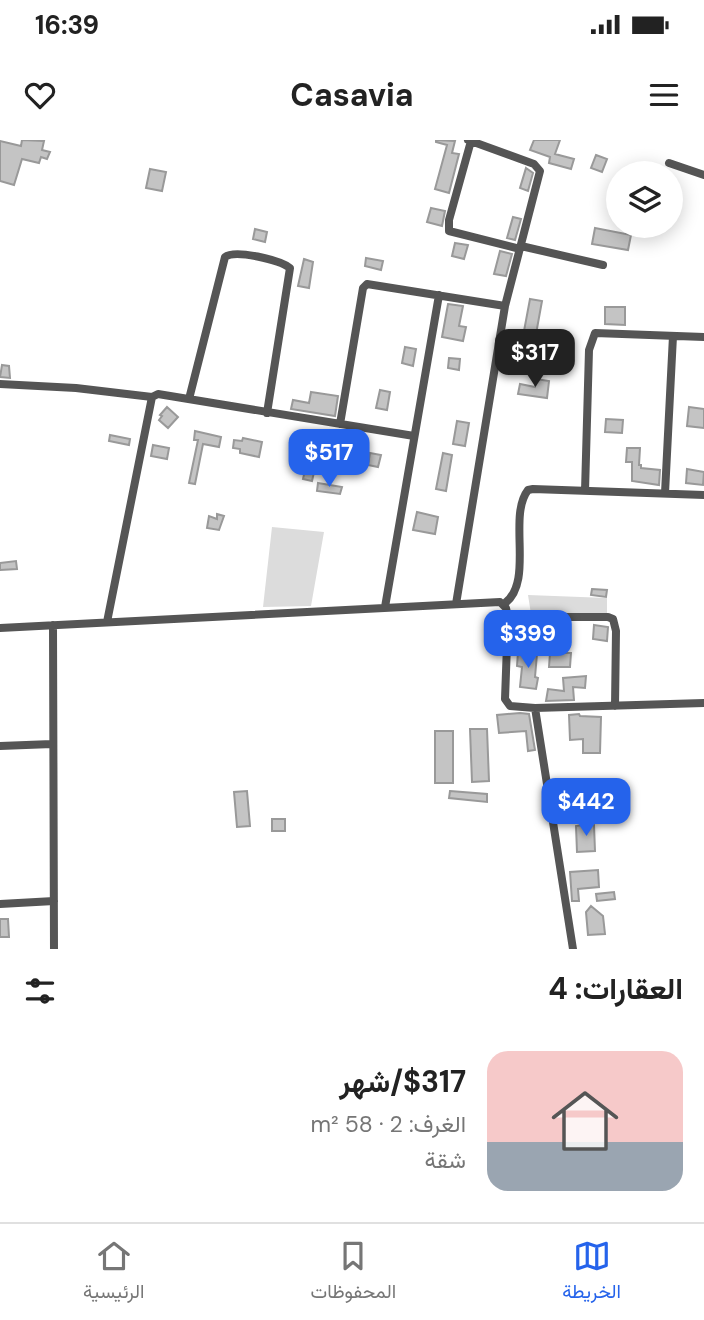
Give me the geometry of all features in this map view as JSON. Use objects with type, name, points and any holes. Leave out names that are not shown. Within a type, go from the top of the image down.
[{"type":"street","points":[[456,604],[505,306],[520,247],[540,169],[527,161],[470,141],[449,220],[449,231],[520,247],[603,265]]},
{"type":"street","points":[[683,168],[704,175]]},
{"type":"street","points":[[189,399],[225,257],[234,253],[280,262],[290,268],[267,413]]},
{"type":"street","points":[[340,424],[363,288],[373,283],[505,306]]},
{"type":"street","points":[[385,607],[439,295]]},
{"type":"street","points":[[585,491],[589,350],[592,337],[598,331],[704,337]]},
{"type":"street","points":[[665,493],[673,336]]},
{"type":"street","points":[[0,384],[76,388],[152,397],[158,394],[414,436]]},
{"type":"street","points":[[107,622],[152,397]]},
{"type":"street","points":[[0,628],[385,607],[504,604],[512,598],[517,584],[525,493],[533,489],[704,495]]},
{"type":"street","points":[[504,604],[508,617],[506,703],[510,706],[535,708],[704,703]]},
{"type":"street","points":[[558,617],[613,619],[617,631],[615,706]]},
{"type":"street","points":[[53,625],[54,949]]},
{"type":"street","points":[[535,708],[573,949]]},
{"type":"street","points":[[0,746],[52,744]]},
{"type":"street","points":[[0,904],[54,901]]},
{"type":"shaded area","points":[[272,527],[324,532],[311,606],[263,607]]},
{"type":"shaded area","points":[[528,595],[607,598],[607,613],[531,614]]},
{"type":"building","points":[[22,140],[44,141],[42,150],[50,152],[47,159],[41,157],[39,163],[22,159],[14,185],[0,181],[0,141],[21,146]]},
{"type":"building","points":[[436,140],[455,141],[452,153],[459,154],[449,193],[435,189],[447,145]]},
{"type":"building","points":[[534,140],[560,140],[555,154],[574,159],[571,169],[549,163],[550,157],[530,150]]},
{"type":"building","points":[[596,155],[607,159],[602,172],[591,168]]},
{"type":"building","points":[[526,168],[533,173],[528,191],[520,188]]},
{"type":"building","points":[[150,169],[166,172],[162,191],[146,188]]},
{"type":"building","points":[[431,208],[445,211],[442,226],[427,222]]},
{"type":"building","points":[[513,217],[521,219],[515,240],[507,238]]},
{"type":"building","points":[[595,228],[606,230],[606,238],[630,238],[628,250],[592,244]]},
{"type":"building","points":[[255,229],[267,232],[265,242],[253,239]]},
{"type":"building","points":[[455,243],[468,245],[464,259],[452,256]]},
{"type":"building","points":[[500,251],[512,254],[506,276],[494,274]]},
{"type":"building","points":[[366,258],[383,261],[381,270],[365,266]]},
{"type":"building","points":[[304,259],[313,262],[309,288],[298,286]]},
{"type":"building","points":[[530,299],[542,301],[536,334],[557,335],[556,350],[537,349],[533,363],[520,360],[527,331],[524,331]]},
{"type":"building","points":[[448,304],[463,306],[459,326],[466,327],[463,341],[442,337]]},
{"type":"building","points":[[605,307],[625,307],[625,325],[605,324]]},
{"type":"building","points":[[405,347],[416,349],[413,366],[402,363]]},
{"type":"building","points":[[449,358],[460,359],[459,370],[448,368]]},
{"type":"building","points":[[2,365],[9,366],[10,378],[0,377]]},
{"type":"building","points":[[536,379],[549,381],[547,398],[518,394],[520,384],[535,387]]},
{"type":"building","points":[[380,390],[390,392],[387,410],[376,408]]},
{"type":"building","points":[[311,392],[338,396],[335,416],[291,409],[293,400],[309,403]]},
{"type":"building","points":[[167,407],[178,417],[168,428],[159,420]]},
{"type":"building","points":[[689,407],[704,409],[704,428],[687,426]]},
{"type":"building","points":[[606,419],[623,420],[622,433],[605,432]]},
{"type":"building","points":[[457,421],[469,423],[465,446],[453,444]]},
{"type":"building","points":[[195,431],[221,437],[219,447],[203,444],[195,484],[189,483],[198,440],[194,440]]},
{"type":"building","points":[[110,435],[130,439],[129,445],[109,441]]},
{"type":"building","points":[[243,438],[262,442],[259,457],[240,453],[240,449],[233,448],[234,440],[242,441]]},
{"type":"building","points":[[333,440],[348,442],[347,455],[331,453]]},
{"type":"building","points":[[153,445],[169,448],[167,459],[151,456]]},
{"type":"building","points":[[627,448],[640,448],[641,468],[660,470],[659,485],[632,481],[632,462],[626,462]]},
{"type":"building","points":[[370,453],[381,455],[378,467],[368,465]]},
{"type":"building","points":[[443,453],[452,455],[446,491],[436,489]]},
{"type":"building","points":[[306,466],[315,468],[312,481],[303,479]]},
{"type":"building","points":[[687,469],[704,472],[703,485],[686,483]]},
{"type":"building","points":[[318,483],[342,487],[340,494],[317,491]]},
{"type":"building","points":[[417,512],[438,517],[435,534],[413,530]]},
{"type":"building","points":[[217,514],[224,516],[219,530],[207,528],[209,516],[217,519]]},
{"type":"building","points":[[16,561],[17,569],[0,570],[0,563]]},
{"type":"building","points":[[592,589],[607,590],[606,597],[591,595]]},
{"type":"building","points":[[531,620],[546,621],[546,642],[531,643]]},
{"type":"building","points":[[594,625],[608,627],[607,641],[593,639]]},
{"type":"building","points":[[518,652],[537,654],[536,689],[520,687],[522,667],[517,666]]},
{"type":"building","points":[[550,653],[571,653],[570,667],[549,667]]},
{"type":"building","points":[[586,676],[585,688],[573,687],[574,700],[546,701],[548,689],[564,691],[563,678]]},
{"type":"building","points":[[529,714],[535,750],[528,751],[526,731],[499,733],[497,715]]},
{"type":"building","points":[[569,715],[601,717],[600,753],[583,753],[583,739],[570,740]]},
{"type":"building","points":[[470,729],[487,729],[489,781],[472,782]]},
{"type":"building","points":[[435,731],[453,731],[453,783],[435,783]]},
{"type":"building","points":[[247,791],[250,826],[237,827],[234,792]]},
{"type":"building","points":[[450,791],[487,794],[487,802],[449,798]]},
{"type":"building","points":[[272,819],[285,819],[285,831],[272,831]]},
{"type":"building","points":[[583,823],[594,825],[595,851],[577,852],[576,826]]},
{"type":"building","points":[[598,870],[599,887],[578,889],[579,901],[572,901],[570,872]]},
{"type":"building","points":[[614,892],[615,899],[597,901],[596,894]]},
{"type":"building","points":[[591,906],[603,916],[605,934],[588,935],[586,912]]},
{"type":"building","points":[[0,919],[8,919],[9,937],[0,937]]}]
